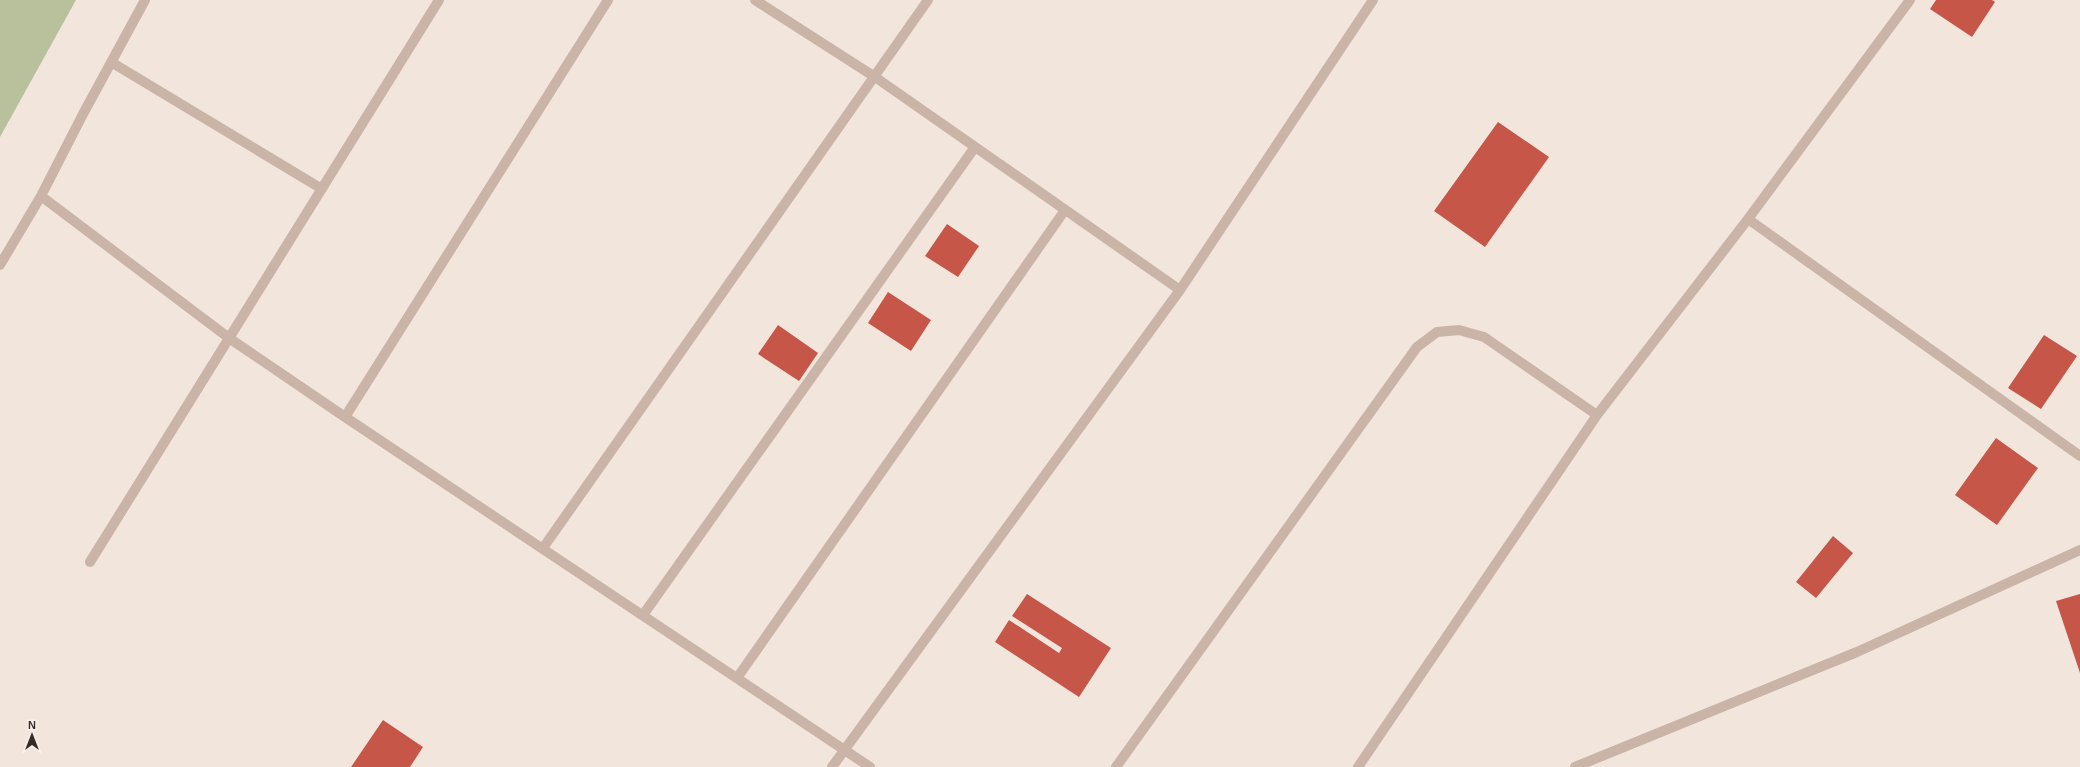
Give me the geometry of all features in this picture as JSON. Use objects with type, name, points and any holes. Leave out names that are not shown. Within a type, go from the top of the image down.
[{"type":"street","points":[[0,265],[41,196],[145,0]]},
{"type":"street","points":[[90,562],[439,0]]},
{"type":"street","points":[[345,417],[608,0]]},
{"type":"street","points":[[755,0],[875,77],[1180,290]]},
{"type":"street","points":[[543,548],[928,0]]},
{"type":"street","points":[[832,767],[844,748],[1180,290],[1373,0]]},
{"type":"street","points":[[1358,767],[1597,415],[1748,219],[1910,0]]},
{"type":"street","points":[[111,62],[322,189]]},
{"type":"street","points":[[643,615],[975,147]]},
{"type":"street","points":[[41,196],[229,338],[345,417],[844,748],[870,767]]},
{"type":"street","points":[[737,678],[1065,210]]},
{"type":"street","points":[[1748,219],[2080,456]]},
{"type":"street","points":[[1116,767],[1417,347],[1437,332],[1459,330],[1484,337],[1597,415]]},
{"type":"street","points":[[1575,767],[1857,652],[2080,550]]},
{"type":"green space","points":[[0,0],[76,0],[0,137]]},
{"type":"building","points":[[1936,0],[1992,0],[1995,2],[1972,37],[1930,9]]},
{"type":"building","points":[[1498,122],[1549,157],[1485,247],[1434,211]]},
{"type":"building","points":[[947,224],[979,246],[958,277],[925,256]]},
{"type":"building","points":[[888,292],[931,320],[911,351],[868,323]]},
{"type":"building","points":[[778,325],[818,353],[799,381],[758,354]]},
{"type":"building","points":[[2044,335],[2077,356],[2041,409],[2008,388]]},
{"type":"building","points":[[1996,438],[2038,468],[1997,525],[1955,495]]},
{"type":"building","points":[[1833,536],[1853,553],[1816,598],[1796,582]]},
{"type":"building","points":[[1027,594],[1111,648],[1079,697],[995,642],[1009,620],[1059,653],[1062,648],[1012,616]]},
{"type":"building","points":[[2080,594],[2080,673],[2056,601]]},
{"type":"building","points":[[383,720],[423,747],[410,767],[351,767]]}]
